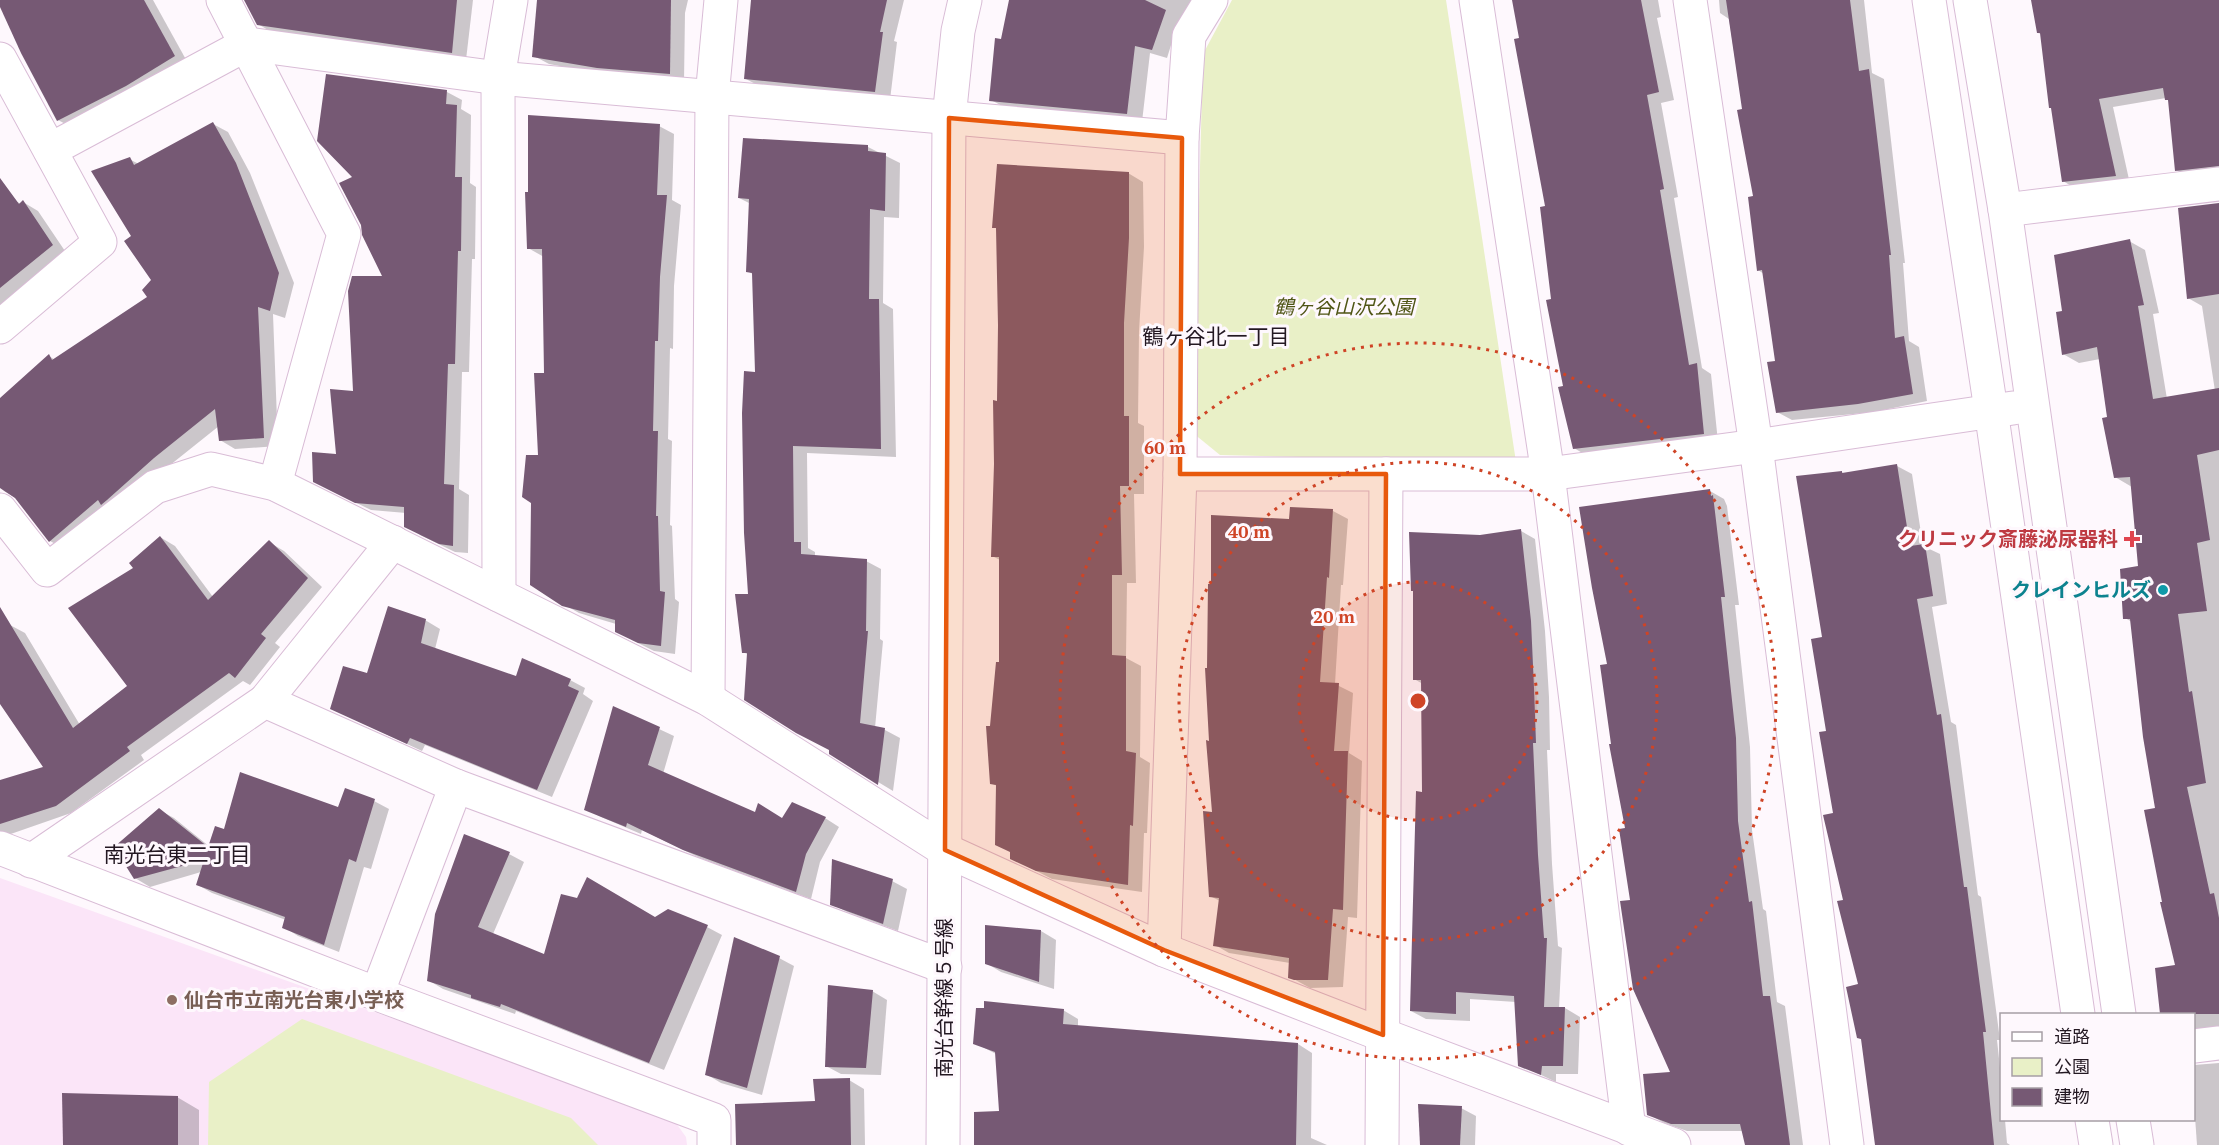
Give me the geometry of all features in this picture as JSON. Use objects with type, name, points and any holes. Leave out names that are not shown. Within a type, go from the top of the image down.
[{"type":"street","points":[[223,0],[344,234],[275,484]]},
{"type":"street","points":[[499,595],[498,78],[511,0]]},
{"type":"street","points":[[708,699],[712,97],[722,0]]},
{"type":"street","name":"南光台幹線５号線","points":[[943,1145],[949,118],[958,31],[965,0]]},
{"type":"street","points":[[1164,950],[1180,474],[1182,138],[1190,36],[1212,0]]},
{"type":"street","points":[[1476,0],[1548,474],[1629,1128]]},
{"type":"street","points":[[1690,0],[1756,446],[1847,1145]]},
{"type":"street","points":[[1929,0],[2078,1013]]},
{"type":"street","points":[[1970,0],[2004,210],[2119,1013]]},
{"type":"street","points":[[50,150],[247,44],[498,78],[1182,138]]},
{"type":"street","points":[[0,61],[99,242],[0,327]]},
{"type":"street","points":[[2004,210],[2219,184]]},
{"type":"street","points":[[1180,474],[1548,474],[2032,405]]},
{"type":"street","points":[[0,510],[47,570],[155,487],[211,469],[275,484],[708,699],[945,850],[1164,950],[1383,1035],[1592,1130],[1629,1128],[1674,1145]]},
{"type":"street","points":[[1382,1145],[1386,474]]},
{"type":"street","points":[[31,861],[265,700],[393,542]]},
{"type":"street","points":[[265,700],[456,786],[945,967]]},
{"type":"street","points":[[377,994],[456,786]]},
{"type":"street","points":[[0,848],[377,994],[714,1120],[714,1145]]},
{"type":"street","points":[[2195,1046],[2219,1043]]},
{"type":"street","points":[[2092,1121],[2096,1145]]},
{"type":"street","points":[[2133,1121],[2137,1145]]},
{"type":"highlighted area","points":[[949,118],[1182,138],[1180,474],[1386,474],[1383,1035],[1164,950],[945,850]]},
{"type":"shaded area","name":"仙台市立南光台東小学校","points":[[0,878],[673,1119],[686,1137],[687,1145],[0,1145]]},
{"type":"green space","name":"鶴ヶ谷山沢公園","points":[[1232,0],[1446,0],[1516,462],[1220,455],[1193,433],[1203,54]]},
{"type":"green space","points":[[302,1019],[571,1118],[598,1145],[208,1145],[209,1082]]},
{"type":"building","points":[[0,0],[144,0],[175,56],[126,86],[57,121],[21,53],[0,7]]},
{"type":"building","points":[[244,0],[457,0],[452,53],[257,25]]},
{"type":"building","points":[[537,0],[671,0],[670,74],[597,68],[532,57]]},
{"type":"building","points":[[751,0],[887,0],[880,32],[883,32],[875,92],[744,79]]},
{"type":"building","points":[[1009,0],[1145,0],[1166,10],[1152,50],[1135,46],[1127,114],[989,101],[995,38],[1001,39]]},
{"type":"building","points":[[1512,0],[1641,0],[1659,92],[1647,95],[1664,189],[1660,190],[1689,365],[1697,363],[1704,434],[1573,449],[1558,387],[1563,386],[1546,300],[1551,299],[1540,207],[1545,206],[1514,39],[1519,38]]},
{"type":"building","points":[[1726,0],[1850,0],[1859,71],[1869,69],[1891,255],[1889,255],[1895,338],[1904,336],[1913,394],[1858,404],[1776,413],[1767,362],[1775,361],[1762,270],[1757,271],[1748,197],[1753,196],[1737,110],[1742,109]]},
{"type":"building","points":[[2031,0],[2219,0],[2219,166],[2175,171],[2168,100],[2165,100],[2163,88],[2099,99],[2116,176],[2062,182],[2051,108],[2049,108],[2040,33],[2037,33]]},
{"type":"building","points":[[326,74],[447,90],[446,104],[457,105],[455,177],[462,177],[461,251],[458,251],[455,364],[448,364],[444,484],[454,485],[453,546],[439,544],[404,527],[404,507],[355,503],[313,482],[312,452],[336,454],[330,389],[353,391],[348,291],[352,276],[382,276],[362,235],[361,225],[339,183],[352,177],[317,141]]},
{"type":"building","points":[[528,115],[660,124],[657,195],[667,195],[660,277],[658,341],[655,341],[653,431],[658,431],[656,516],[658,516],[660,591],[665,592],[661,646],[638,643],[615,632],[615,620],[562,606],[530,585],[531,503],[522,497],[526,455],[538,455],[534,373],[544,373],[542,249],[527,249],[525,192],[528,192]]},
{"type":"building","points":[[213,122],[236,163],[279,273],[270,311],[258,307],[264,438],[219,441],[215,409],[154,458],[101,505],[98,500],[49,542],[15,498],[0,488],[0,398],[49,354],[52,360],[147,297],[142,290],[151,280],[124,241],[131,236],[91,171],[130,157],[134,165]]},
{"type":"building","points":[[743,138],[868,145],[868,151],[886,153],[885,211],[870,209],[869,299],[879,299],[881,449],[793,446],[794,542],[801,542],[801,554],[867,559],[866,631],[868,631],[860,723],[885,728],[878,785],[829,754],[829,750],[796,733],[744,700],[747,653],[742,653],[735,594],[748,594],[744,533],[742,413],[744,371],[755,372],[752,273],[746,272],[749,199],[738,198]]},
{"type":"building","points":[[997,164],[1129,172],[1129,238],[1124,323],[1124,416],[1129,416],[1129,486],[1120,486],[1122,575],[1112,575],[1112,655],[1126,656],[1126,751],[1136,753],[1128,885],[1036,871],[1010,859],[1010,852],[995,845],[996,785],[990,784],[986,726],[990,726],[996,662],[999,662],[999,557],[991,557],[994,464],[993,400],[997,401],[998,325],[996,228],[992,228]]},
{"type":"building","points":[[0,178],[19,204],[23,200],[53,245],[0,288]]},
{"type":"building","points":[[2219,203],[2219,294],[2187,299],[2178,208]]},
{"type":"building","points":[[2130,239],[2144,305],[2138,306],[2153,399],[2219,388],[2219,450],[2197,455],[2210,540],[2197,543],[2207,611],[2178,614],[2189,692],[2192,691],[2206,783],[2187,787],[2210,894],[2214,893],[2219,918],[2219,1014],[2160,1013],[2155,968],[2175,965],[2160,902],[2162,902],[2144,810],[2155,808],[2143,737],[2130,619],[2123,619],[2120,569],[2138,566],[2130,477],[2114,478],[2102,418],[2107,417],[2097,347],[2062,355],[2056,312],[2062,311],[2054,255]]},
{"type":"building","points":[[1897,464],[1910,546],[1925,544],[1933,596],[1917,599],[1937,715],[1941,714],[1964,887],[1967,887],[1986,1032],[1983,1032],[1994,1145],[1875,1145],[1861,1039],[1857,1038],[1846,987],[1858,984],[1837,901],[1843,900],[1823,815],[1833,813],[1819,732],[1826,731],[1811,639],[1822,637],[1796,476],[1842,471],[1842,473]]},
{"type":"building","points":[[1710,489],[1711,496],[1713,495],[1725,597],[1721,597],[1736,738],[1738,821],[1749,902],[1752,901],[1763,996],[1770,996],[1790,1145],[1745,1145],[1740,1124],[1671,1124],[1647,1115],[1643,1074],[1670,1072],[1633,989],[1620,901],[1630,900],[1619,829],[1625,828],[1609,744],[1611,744],[1600,665],[1607,664],[1579,507]]},
{"type":"building","points":[[1290,507],[1333,509],[1320,682],[1339,683],[1334,751],[1348,751],[1343,910],[1333,909],[1328,980],[1288,978],[1289,958],[1213,946],[1219,898],[1209,897],[1203,811],[1212,812],[1206,740],[1209,741],[1205,668],[1207,668],[1208,584],[1211,584],[1211,515],[1289,519]]},
{"type":"building","points":[[1521,529],[1531,621],[1538,855],[1544,938],[1547,938],[1544,1007],[1565,1007],[1563,1066],[1542,1066],[1541,1075],[1518,1066],[1514,996],[1456,992],[1456,1014],[1410,1011],[1416,791],[1422,792],[1421,680],[1413,680],[1413,591],[1411,591],[1409,532],[1480,535]]},
{"type":"building","points":[[160,536],[208,600],[269,540],[308,578],[261,634],[266,638],[235,678],[229,673],[127,747],[130,751],[56,806],[0,824],[0,780],[43,767],[0,704],[0,607],[73,728],[127,686],[68,608],[133,568],[129,563]]},
{"type":"building","points":[[388,606],[426,619],[421,643],[516,676],[522,658],[571,679],[568,686],[579,691],[537,790],[410,738],[407,744],[330,709],[343,666],[367,673]]},
{"type":"building","points":[[613,706],[660,727],[648,765],[755,812],[758,803],[782,818],[792,802],[826,817],[806,854],[796,892],[683,850],[627,823],[626,827],[584,810]]},
{"type":"building","points":[[240,772],[338,807],[345,788],[375,799],[356,862],[349,859],[324,945],[282,928],[285,917],[196,885],[204,860],[134,879],[114,847],[159,808],[208,847],[215,826],[224,829]]},
{"type":"building","points":[[464,834],[510,852],[478,927],[544,954],[561,894],[577,898],[587,877],[655,917],[668,909],[708,925],[649,1063],[501,1004],[500,1007],[471,998],[471,995],[427,981],[435,914]]},
{"type":"building","points":[[832,859],[893,879],[883,924],[830,905]]},
{"type":"building","points":[[985,925],[1041,930],[1039,982],[985,964]]},
{"type":"building","points":[[734,937],[780,956],[747,1088],[705,1075]]},
{"type":"building","points":[[828,985],[873,990],[866,1068],[825,1067]]},
{"type":"building","points":[[984,1001],[1064,1009],[1063,1024],[1298,1043],[1296,1145],[974,1145],[974,1112],[999,1111],[995,1052],[973,1044],[976,1008],[984,1008]]},
{"type":"building","points":[[850,1078],[851,1145],[736,1145],[735,1104],[815,1101],[813,1079]]},
{"type":"building","points":[[62,1093],[178,1096],[178,1145],[63,1145]]},
{"type":"building","points":[[1418,1104],[1462,1106],[1460,1145],[1420,1145]]},
{"type":"place","name":"クリニック斎藤泌尿器科","points":[[2132,539]]},
{"type":"place","name":"クレインヒルズ","points":[[2163,590]]},
{"type":"place","name":"仙台市立南光台東小学校","points":[[172,1000]]},
{"type":"district","name":"鶴ヶ谷北一丁目","points":[[1216,337]]},
{"type":"district","name":"南光台東二丁目","points":[[177,855]]}]
